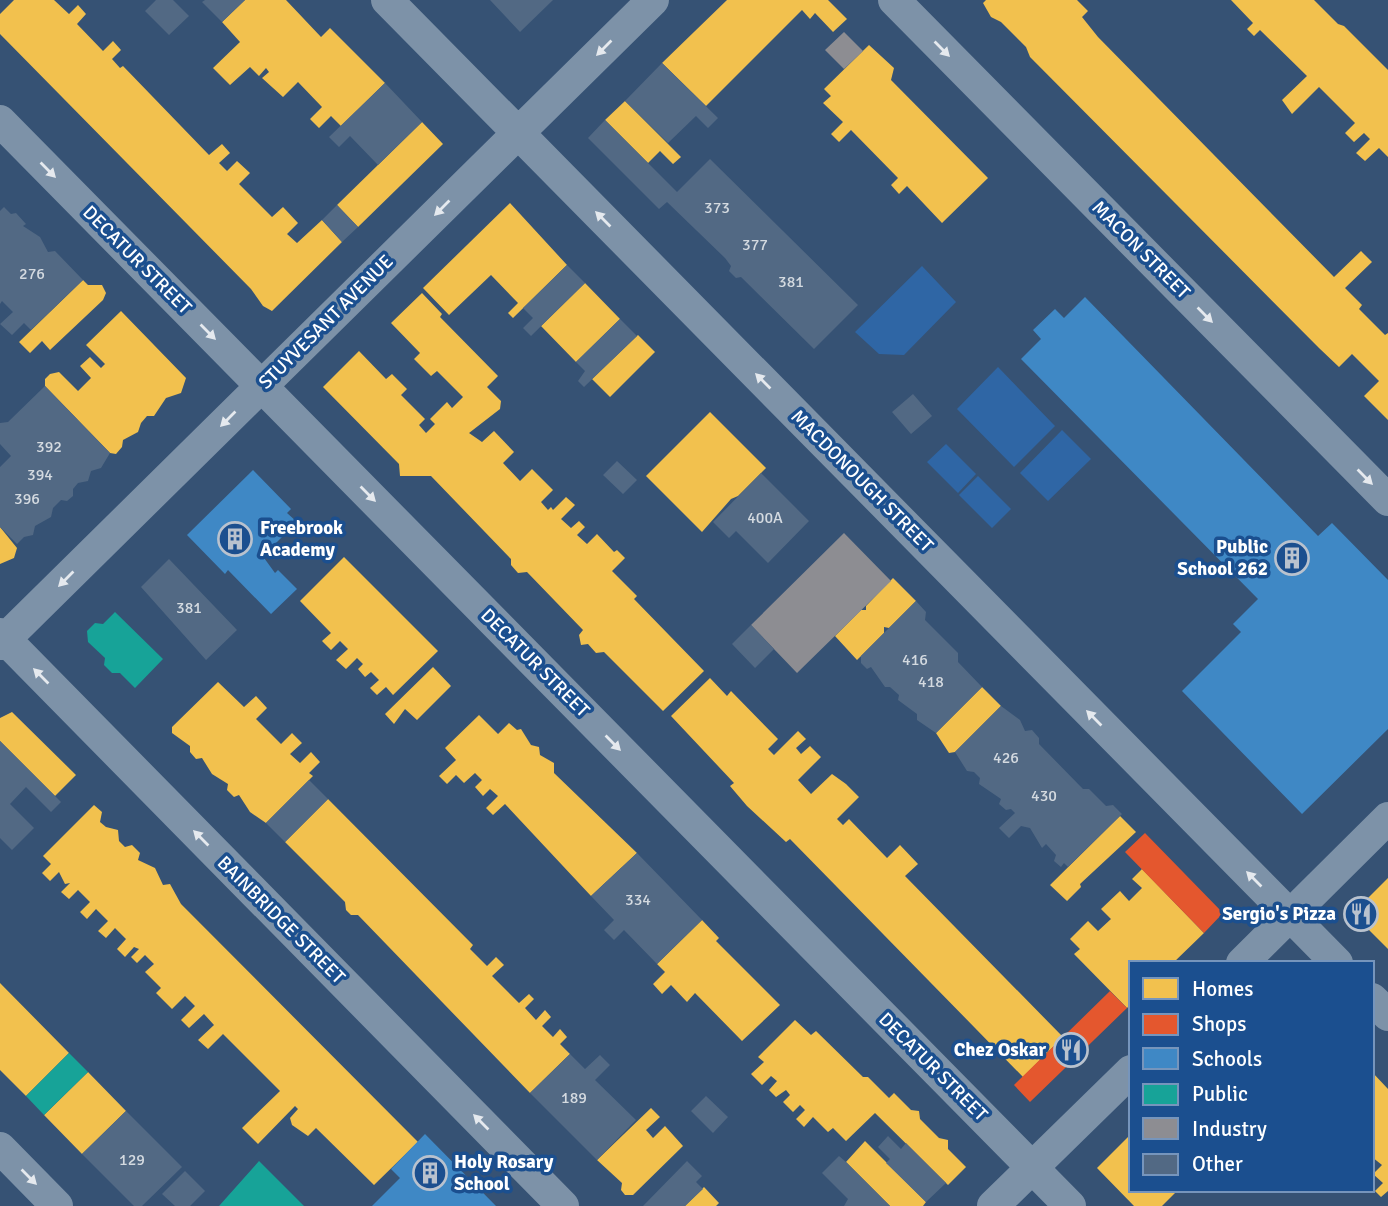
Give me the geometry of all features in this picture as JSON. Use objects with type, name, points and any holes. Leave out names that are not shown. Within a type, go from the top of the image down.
[{"type":"street","name":"MACDONOUGH STREET","points":[[387,0],[1335,961]]},
{"type":"street","name":"STUYVESANT AVENUE","points":[[2,639],[653,0]]},
{"type":"street","name":"MACON STREET","points":[[894,0],[1388,500]]},
{"type":"street","name":"DECATUR STREET","points":[[0,121],[1070,1206]]},
{"type":"street","name":"BAINBRIDGE STREET","points":[[2,639],[563,1206]]},
{"type":"street","points":[[1244,961],[1388,818]]},
{"type":"street","points":[[1374,1001],[1388,1015]]},
{"type":"street","points":[[993,1206],[1129,1074]]},
{"type":"street","points":[[0,1148],[57,1206]]},
{"type":"shaded area","points":[[922,266],[956,302],[904,355],[879,354],[855,332]]},
{"type":"shaded area","points":[[998,367],[1055,426],[1014,467],[957,409]]},
{"type":"shaded area","points":[[1062,430],[1091,459],[1048,501],[1020,473]]},
{"type":"shaded area","points":[[946,444],[976,474],[958,493],[927,462]]},
{"type":"shaded area","points":[[978,476],[1011,509],[992,528],[959,495]]},
{"type":"building: Homes","points":[[14,0],[54,0],[69,14],[78,5],[86,14],[77,24],[103,51],[113,41],[121,50],[112,59],[120,68],[123,66],[209,155],[222,144],[230,153],[219,163],[227,171],[237,161],[250,173],[239,184],[272,217],[283,207],[298,223],[287,234],[297,243],[322,220],[342,242],[272,311],[263,306],[251,289],[0,34],[0,14]]},
{"type":"building: Homes","points":[[245,0],[286,0],[321,37],[330,28],[385,83],[341,126],[331,116],[319,128],[310,119],[322,107],[298,82],[283,97],[262,78],[269,72],[266,68],[259,76],[250,67],[230,85],[213,68],[240,42],[222,22]]},
{"type":"building: Homes","points":[[727,0],[828,0],[847,19],[833,32],[815,13],[810,19],[802,10],[706,106],[662,63]]},
{"type":"building: Homes","points":[[986,0],[1077,0],[1088,11],[1082,17],[1098,37],[1334,277],[1361,251],[1372,262],[1345,288],[1362,305],[1359,309],[1385,335],[1388,333],[1388,420],[1364,396],[1379,381],[1352,354],[1339,367],[1319,348],[1030,57],[1026,47],[1001,22],[991,17],[983,3]]},
{"type":"building: Homes","points":[[1231,0],[1314,0],[1388,70],[1388,157],[1379,148],[1365,161],[1356,153],[1370,139],[1364,133],[1354,142],[1345,133],[1355,123],[1319,87],[1292,114],[1282,100],[1307,76],[1260,30],[1254,36],[1247,29],[1253,23]]},
{"type":"building: Homes","points":[[869,45],[894,68],[891,80],[988,178],[942,223],[907,186],[899,194],[891,185],[898,178],[851,130],[839,142],[831,134],[843,122],[823,103],[831,96],[824,89]]},
{"type":"building: Homes","points":[[625,101],[681,157],[673,164],[660,151],[648,163],[605,120]]},
{"type":"building: Homes","points":[[422,122],[443,144],[358,227],[337,205]]},
{"type":"building: Homes","points":[[510,203],[567,265],[513,318],[508,313],[518,303],[491,275],[449,315],[423,288]]},
{"type":"building: Homes","points":[[83,280],[88,285],[102,285],[106,293],[103,300],[50,350],[42,341],[30,353],[19,342]]},
{"type":"building: Homes","points":[[585,283],[620,319],[576,362],[541,326]]},
{"type":"building: Homes","points":[[422,293],[442,314],[440,317],[498,376],[487,387],[501,401],[500,409],[469,433],[482,442],[494,431],[514,452],[503,463],[520,481],[532,469],[553,490],[541,502],[548,510],[551,507],[553,510],[566,497],[575,505],[561,519],[571,528],[579,521],[585,527],[577,535],[587,544],[597,534],[614,552],[617,550],[625,558],[612,571],[637,596],[634,599],[704,671],[663,711],[604,652],[596,653],[588,644],[581,645],[579,635],[583,630],[527,572],[518,573],[511,565],[511,559],[431,476],[400,476],[399,464],[323,387],[359,351],[386,379],[392,374],[407,389],[401,395],[425,419],[419,425],[426,433],[435,424],[430,419],[447,402],[452,408],[463,397],[437,371],[431,376],[414,359],[420,353],[391,323]]},
{"type":"building: Homes","points":[[121,311],[186,378],[181,393],[166,398],[154,416],[147,416],[141,423],[138,432],[123,440],[122,447],[116,454],[110,453],[45,386],[45,379],[50,374],[59,372],[78,391],[91,378],[80,366],[90,357],[101,368],[105,364],[86,345]]},
{"type":"building: Homes","points":[[638,335],[655,352],[610,397],[592,379]]},
{"type":"building: Homes","points":[[710,412],[766,468],[738,496],[731,499],[702,532],[646,476]]},
{"type":"building: Homes","points":[[0,527],[17,548],[14,558],[0,564]]},
{"type":"building: Homes","points":[[344,557],[438,651],[393,695],[386,687],[377,695],[370,688],[379,680],[371,672],[365,677],[358,669],[363,664],[357,658],[346,669],[336,660],[348,649],[340,641],[331,650],[322,641],[331,633],[300,601]]},
{"type":"building: Homes","points":[[893,578],[916,601],[889,628],[884,627],[884,633],[857,660],[835,636],[861,610],[866,610],[866,606]]},
{"type":"building: Homes","points":[[433,667],[451,686],[417,720],[405,709],[394,724],[385,714]]},
{"type":"building: Homes","points":[[710,678],[727,696],[731,691],[778,739],[768,749],[774,755],[798,731],[806,739],[796,748],[801,754],[810,746],[821,757],[798,780],[811,794],[832,774],[846,784],[859,797],[837,819],[843,825],[849,819],[887,858],[900,845],[918,864],[905,876],[1063,1037],[1023,1077],[790,839],[786,842],[747,806],[730,786],[734,783],[671,716]]},
{"type":"building: Homes","points":[[218,682],[244,707],[256,696],[267,708],[256,719],[281,744],[292,733],[302,743],[290,754],[300,763],[311,752],[320,762],[309,773],[313,776],[266,823],[250,812],[239,795],[234,797],[227,790],[228,784],[212,774],[202,758],[196,759],[190,752],[190,746],[172,733],[172,727]]},
{"type":"building: Homes","points":[[982,687],[1001,706],[955,752],[949,753],[936,733]]},
{"type":"building: Homes","points":[[12,712],[76,775],[55,796],[0,741],[0,718]]},
{"type":"building: Homes","points":[[479,715],[498,734],[509,723],[517,730],[521,729],[531,745],[539,747],[540,755],[554,763],[554,773],[637,853],[591,896],[505,804],[493,815],[486,808],[498,796],[490,789],[483,796],[475,787],[482,780],[475,773],[464,783],[456,775],[447,784],[439,776],[456,760],[445,748]]},
{"type":"building: Homes","points":[[328,799],[473,945],[470,949],[487,966],[496,957],[504,965],[492,976],[519,1003],[529,994],[534,999],[525,1008],[536,1020],[545,1010],[551,1017],[542,1026],[553,1037],[560,1029],[567,1037],[560,1044],[570,1054],[530,1093],[358,915],[351,915],[346,910],[345,902],[285,842]]},
{"type":"building: Homes","points":[[94,805],[102,812],[100,822],[106,827],[118,830],[119,841],[125,847],[132,845],[140,853],[138,860],[155,868],[163,885],[170,884],[181,904],[418,1142],[374,1185],[316,1128],[308,1136],[292,1125],[290,1118],[298,1109],[295,1106],[258,1144],[242,1128],[280,1091],[223,1034],[208,1049],[198,1040],[214,1025],[204,1014],[189,1028],[181,1020],[195,1006],[185,996],[172,1009],[156,993],[161,988],[145,972],[154,964],[145,955],[137,963],[131,957],[139,949],[134,947],[125,957],[117,949],[126,939],[115,928],[106,938],[98,931],[108,921],[96,909],[87,919],[80,912],[90,902],[78,890],[69,899],[61,892],[70,883],[65,884],[59,872],[50,881],[42,873],[51,864],[43,856]]},
{"type":"building: Homes","points":[[1120,816],[1136,832],[1080,884],[1081,887],[1067,901],[1050,885]]},
{"type":"building: Homes","points":[[1142,869],[1204,933],[1175,961],[1129,961],[1127,1008],[1074,954],[1080,949],[1070,939],[1088,921],[1098,931],[1111,919],[1101,909],[1120,891],[1129,901],[1142,888],[1132,879]]},
{"type":"building: Homes","points":[[1388,878],[1388,949],[1355,916],[1355,911]]},
{"type":"building: Homes","points":[[702,920],[719,938],[716,941],[780,1005],[742,1041],[695,993],[687,1002],[671,985],[662,994],[653,984],[665,972],[657,964]]},
{"type":"building: Homes","points":[[0,983],[69,1053],[26,1096],[0,1070]]},
{"type":"building: Homes","points":[[795,1020],[811,1035],[816,1031],[863,1077],[868,1077],[889,1098],[894,1093],[911,1110],[919,1111],[920,1119],[939,1138],[948,1140],[948,1149],[966,1167],[948,1185],[875,1113],[846,1141],[833,1128],[828,1132],[813,1117],[804,1127],[796,1119],[805,1110],[800,1105],[793,1112],[783,1102],[790,1095],[786,1090],[776,1097],[769,1090],[777,1081],[771,1076],[762,1085],[751,1074],[764,1062],[758,1057]]},
{"type":"building: Homes","points":[[88,1072],[126,1111],[82,1154],[44,1115]]},
{"type":"building: Homes","points":[[1374,1074],[1388,1089],[1388,1191],[1381,1197],[1375,1191],[1383,1183],[1374,1173],[1382,1165],[1374,1159]]},
{"type":"building: Homes","points":[[651,1108],[660,1117],[646,1130],[653,1138],[665,1126],[683,1146],[633,1195],[625,1195],[621,1190],[622,1183],[597,1160]]},
{"type":"building: Homes","points":[[1129,1136],[1129,1192],[1176,1192],[1162,1206],[1134,1206],[1097,1168]]},
{"type":"building: Homes","points":[[865,1141],[926,1202],[923,1206],[890,1206],[846,1162]]},
{"type":"building: Homes","points":[[704,1187],[719,1203],[716,1206],[685,1206]]},
{"type":"building: Shops","points":[[1145,833],[1223,913],[1204,933],[1125,852]]},
{"type":"building: Shops","points":[[1110,991],[1127,1008],[1030,1102],[1014,1085]]},
{"type":"building: Schools","name":"Public School 262","points":[[1085,297],[1318,536],[1332,523],[1388,580],[1388,729],[1302,814],[1182,691],[1241,632],[1233,624],[1258,599],[1021,359],[1041,339],[1033,330],[1055,309],[1064,318]]},
{"type":"building: Schools","name":"Freebrook Academy","points":[[253,470],[291,509],[287,513],[297,522],[272,547],[268,542],[259,551],[275,573],[278,570],[297,589],[271,614],[228,570],[225,574],[187,535]]},
{"type":"building: Schools","name":"Holy Rosary School","points":[[425,1134],[496,1206],[372,1206],[400,1178],[391,1169]]},
{"type":"building: Public","points":[[115,612],[163,659],[135,688],[120,673],[112,673],[104,665],[105,658],[88,642],[87,631],[95,623],[103,624]]},
{"type":"building: Public","points":[[69,1053],[88,1072],[44,1115],[26,1096]]},
{"type":"building: Public","points":[[259,1161],[304,1206],[219,1206]]},
{"type":"building: Industry","points":[[844,32],[863,51],[844,69],[825,50]]},
{"type":"building: Industry","points":[[844,533],[891,581],[797,673],[751,625]]},
{"type":"building: Other","points":[[156,0],[173,0],[189,16],[169,35],[145,11]]},
{"type":"building: Other","points":[[245,0],[222,22],[202,2]]},
{"type":"building: Other","points":[[490,0],[553,0],[520,32]]},
{"type":"building: Other","points":[[662,63],[718,118],[708,128],[696,116],[668,143],[625,101]]},
{"type":"building: Other","points":[[385,83],[422,122],[378,165],[350,136],[339,147],[329,137]]},
{"type":"building: Other","points":[[605,120],[677,192],[710,159],[858,305],[814,349],[741,277],[736,278],[729,271],[731,266],[725,258],[667,202],[659,209],[588,138]]},
{"type":"building: Other","points":[[337,205],[358,227],[342,242],[322,220]]},
{"type":"building: Other","points":[[4,207],[11,214],[16,213],[26,224],[23,226],[40,237],[48,252],[55,251],[83,280],[31,330],[24,323],[12,335],[0,324],[13,312],[2,301],[0,304],[0,211]]},
{"type":"building: Other","points":[[567,265],[585,283],[531,336],[523,328],[533,318],[523,308]]},
{"type":"building: Other","points":[[620,319],[637,336],[584,387],[578,381],[585,371],[576,362]]},
{"type":"building: Other","points":[[45,386],[110,453],[101,468],[91,471],[88,481],[78,483],[73,489],[73,496],[67,501],[61,500],[53,508],[51,517],[35,526],[33,535],[24,537],[17,544],[0,527],[0,467],[11,456],[0,444],[0,423],[8,422]]},
{"type":"building: Other","points":[[913,394],[932,416],[911,434],[892,412]]},
{"type":"building: Other","points":[[617,461],[637,480],[623,494],[603,475]]},
{"type":"building: Other","points":[[761,473],[809,521],[768,563],[736,531],[729,538],[713,522]]},
{"type":"building: Other","points":[[169,559],[237,630],[206,660],[141,587]]},
{"type":"building: Other","points":[[916,601],[926,612],[925,620],[958,653],[958,662],[982,687],[936,733],[917,720],[917,714],[898,700],[899,695],[890,687],[885,687],[871,667],[867,669],[861,663],[861,656]]},
{"type":"building: Other","points":[[751,625],[774,649],[755,668],[732,644]]},
{"type":"building: Other","points":[[1001,706],[1020,720],[1025,731],[1032,730],[1039,738],[1039,744],[1083,789],[1089,789],[1106,806],[1113,805],[1122,814],[1068,867],[1064,863],[1061,867],[1054,861],[1056,855],[1046,844],[1042,848],[1030,828],[1021,826],[1009,838],[999,828],[1015,813],[1011,809],[1006,810],[999,804],[1001,799],[979,784],[980,778],[974,772],[967,771],[955,752]]},
{"type":"building: Other","points":[[0,741],[61,802],[51,812],[26,787],[10,804],[34,828],[12,850],[0,838]]},
{"type":"building: Other","points":[[309,780],[328,799],[285,842],[266,823]]},
{"type":"building: Other","points":[[637,853],[702,920],[657,964],[624,930],[614,940],[604,930],[614,920],[591,896]]},
{"type":"building: Other","points":[[570,1054],[585,1069],[600,1055],[610,1065],[595,1080],[636,1120],[597,1160],[530,1093]]},
{"type":"building: Other","points":[[706,1096],[728,1117],[713,1133],[691,1111]]},
{"type":"building: Other","points":[[126,1111],[182,1167],[142,1206],[134,1206],[82,1154]]},
{"type":"building: Other","points":[[888,1136],[901,1149],[906,1143],[946,1183],[926,1202],[886,1163],[890,1159],[878,1147]]},
{"type":"building: Other","points":[[839,1156],[890,1206],[844,1206],[848,1199],[822,1173]]},
{"type":"building: Other","points":[[687,1161],[702,1176],[696,1182],[703,1189],[685,1206],[643,1206]]},
{"type":"building: Other","points":[[185,1171],[205,1191],[190,1206],[175,1206],[162,1194]]},
{"type":"place","name":"Freebrook Academy","points":[[235,539]]},
{"type":"place","name":"Public School 262","points":[[1292,558]]},
{"type":"place","name":"Sergio's Pizza","points":[[1361,914]]},
{"type":"place","name":"Chez Oskar","points":[[1071,1050]]},
{"type":"place","name":"Holy Rosary School","points":[[430,1173]]}]
